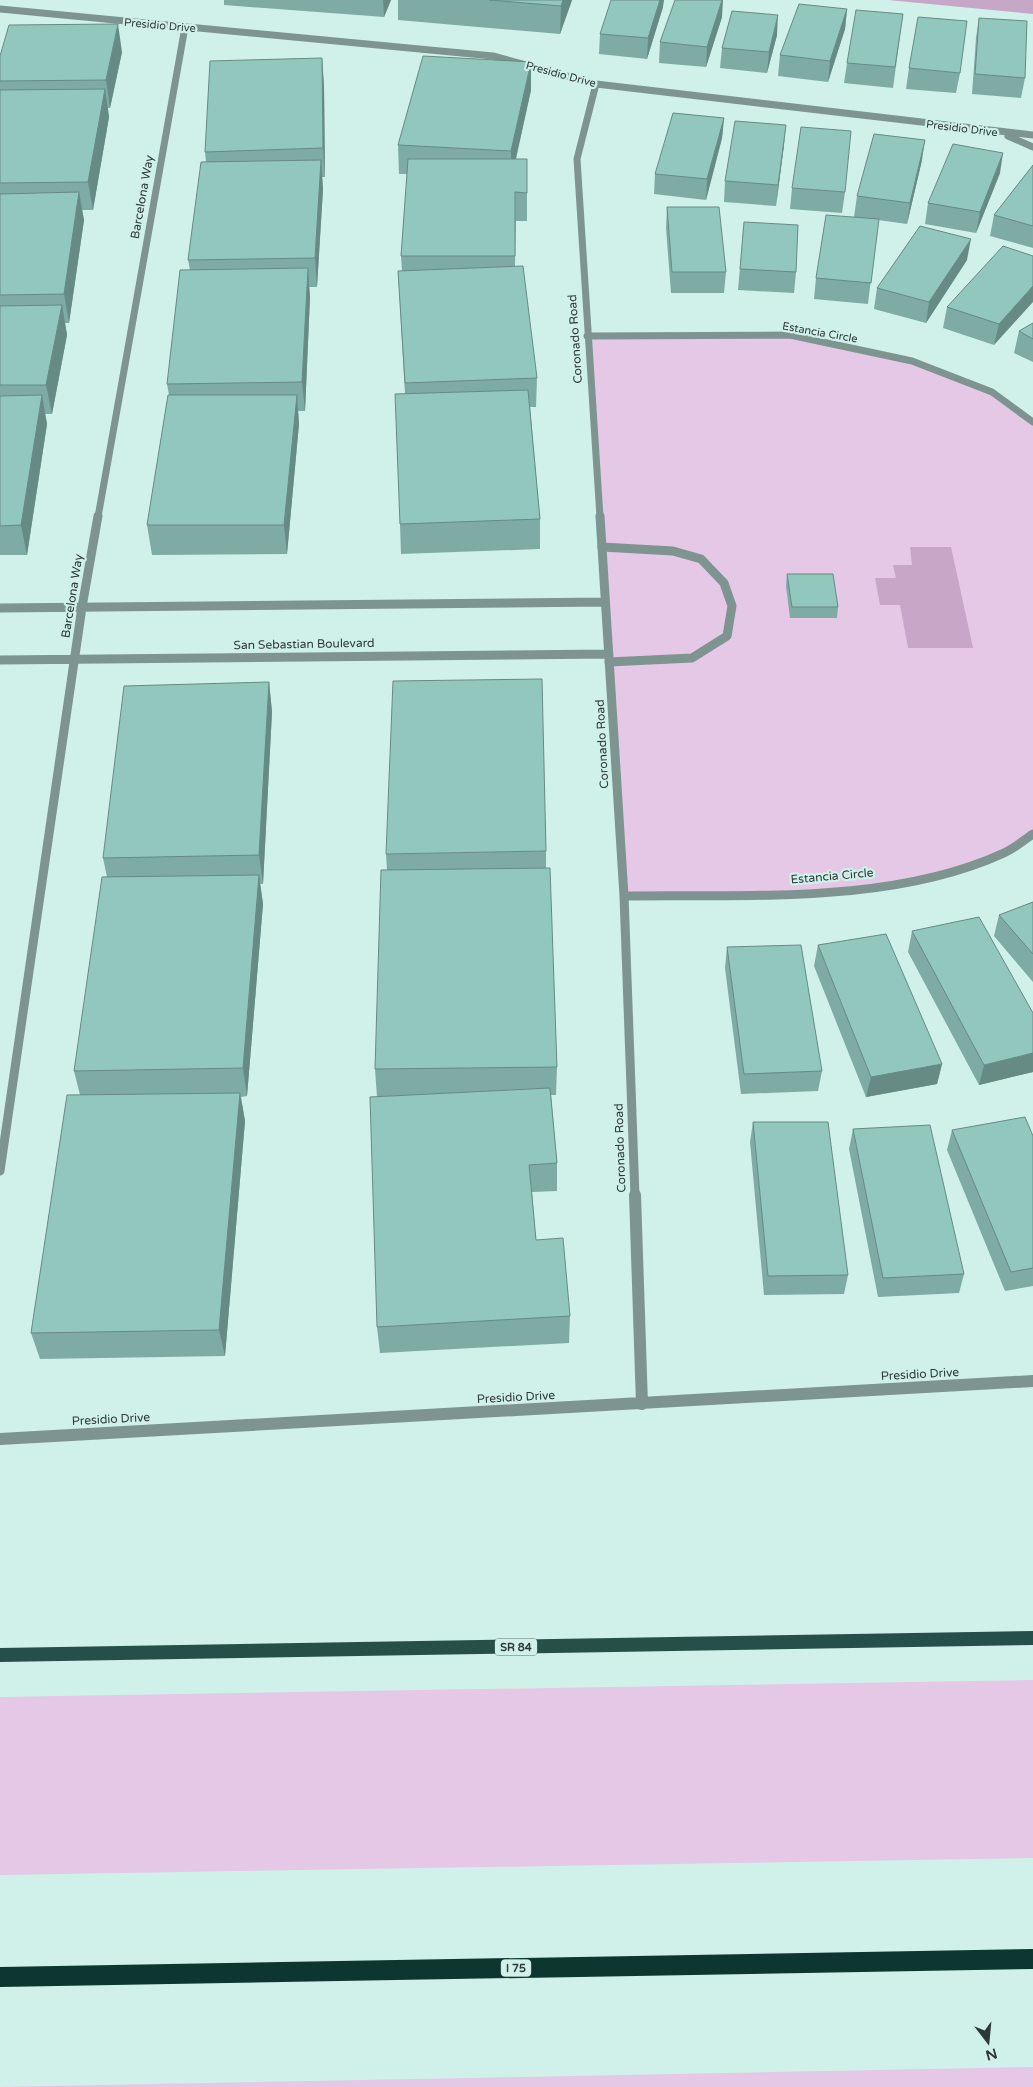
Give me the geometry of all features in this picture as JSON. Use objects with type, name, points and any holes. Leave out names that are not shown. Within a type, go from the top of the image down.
[{"type":"highway","name":"I 75","points":[[0,1977],[1033,1958]]},
{"type":"main road","name":"SR 84","points":[[0,1655],[1033,1638]]},
{"type":"street","name":"Presidio Drive","points":[[0,9],[493,56],[596,84],[1033,135]]},
{"type":"street","name":"Barcelona Way","points":[[0,1171],[82,607],[185,27]]},
{"type":"street","name":"Coronado Road","points":[[596,84],[577,159],[624,896],[642,1404]]},
{"type":"street","points":[[998,132],[1033,147]]},
{"type":"street","name":"Estancia Circle","points":[[587,336],[790,335],[912,361],[992,392],[1033,422]]},
{"type":"street","name":"San Sebastian Boulevard","points":[[0,660],[692,658],[727,636],[732,606],[724,583],[701,559],[673,551],[602,547]]},
{"type":"street","points":[[0,608],[605,602]]},
{"type":"street","name":"Estancia Circle","points":[[624,896],[822,892],[926,879],[1005,852],[1033,834]]},
{"type":"street","name":"Presidio Drive","points":[[0,1439],[1033,1381]]},
{"type":"shaded area","points":[[888,0],[1033,0],[1033,14]]},
{"type":"shaded area","points":[[790,335],[912,361],[992,392],[1033,422],[1033,834],[1004,853],[960,869],[914,880],[866,888],[768,894],[624,896],[587,336]]},
{"type":"shaded area","points":[[910,547],[951,547],[973,648],[908,648],[900,605],[880,605],[875,578],[896,578],[893,565],[912,565]]},
{"type":"shaded area","points":[[1033,1680],[1033,1858],[0,1875],[0,1697]]},
{"type":"shaded area","points":[[1033,2067],[1033,2087],[0,2087]]},
{"type":"building","points":[[489,0],[563,0],[561,6]]},
{"type":"building","points":[[611,0],[660,0],[648,38],[600,34]]},
{"type":"building","points":[[675,0],[722,0],[707,47],[660,42]]},
{"type":"building","points":[[799,4],[847,9],[830,61],[780,55]]},
{"type":"building","points":[[856,10],[903,14],[895,67],[847,63]]},
{"type":"building","points":[[732,11],[778,15],[769,52],[722,48]]},
{"type":"building","points":[[918,17],[967,21],[960,73],[909,68]]},
{"type":"building","points":[[979,18],[1027,21],[1025,78],[975,74]]},
{"type":"building","points":[[118,24],[106,80],[0,81],[0,56],[9,25]]},
{"type":"building","points":[[423,56],[531,62],[511,151],[398,145]]},
{"type":"building","points":[[322,58],[323,148],[205,152],[210,61]]},
{"type":"building","points":[[105,89],[88,182],[0,183],[0,90]]},
{"type":"building","points":[[673,113],[724,118],[707,179],[655,174]]},
{"type":"building","points":[[735,121],[786,125],[778,185],[725,181]]},
{"type":"building","points":[[801,127],[851,131],[845,192],[792,188]]},
{"type":"building","points":[[874,134],[925,140],[910,203],[857,196]]},
{"type":"building","points":[[953,144],[1003,153],[980,212],[928,203]]},
{"type":"building","points":[[408,159],[527,159],[527,193],[515,192],[515,256],[401,256]]},
{"type":"building","points":[[321,160],[315,258],[188,260],[201,162]]},
{"type":"building","points":[[1033,165],[1033,226],[994,215]]},
{"type":"building","points":[[79,192],[64,294],[0,295],[0,194]]},
{"type":"building","points":[[667,207],[719,207],[726,272],[672,272]]},
{"type":"building","points":[[826,215],[879,219],[871,283],[816,278]]},
{"type":"building","points":[[744,222],[798,225],[796,272],[740,269]]},
{"type":"building","points":[[920,226],[971,239],[929,302],[877,288]]},
{"type":"building","points":[[1003,246],[1033,256],[1033,286],[999,324],[947,307]]},
{"type":"building","points":[[523,266],[537,378],[405,383],[398,271]]},
{"type":"building","points":[[308,268],[302,382],[167,384],[180,270]]},
{"type":"building","points":[[62,305],[46,385],[0,385],[0,306]]},
{"type":"building","points":[[1033,323],[1033,339],[1019,331]]},
{"type":"building","points":[[528,390],[540,519],[400,524],[395,394]]},
{"type":"building","points":[[42,395],[21,525],[0,526],[0,396]]},
{"type":"building","points":[[168,395],[297,395],[284,525],[147,525]]},
{"type":"building","points":[[787,574],[833,574],[838,607],[792,607]]},
{"type":"building","points":[[542,679],[546,851],[386,854],[393,681]]},
{"type":"building","points":[[269,682],[259,855],[103,858],[124,686]]},
{"type":"building","points":[[550,868],[557,1067],[375,1069],[381,870]]},
{"type":"building","points":[[259,875],[243,1068],[74,1071],[102,877]]},
{"type":"building","points":[[1033,902],[1033,954],[999,915]]},
{"type":"building","points":[[979,917],[1033,1013],[1033,1053],[984,1065],[912,931]]},
{"type":"building","points":[[886,934],[942,1064],[871,1077],[818,945]]},
{"type":"building","points":[[801,945],[822,1071],[744,1074],[727,947]]},
{"type":"building","points":[[550,1088],[557,1163],[529,1165],[536,1240],[563,1238],[570,1316],[377,1327],[370,1097]]},
{"type":"building","points":[[240,1093],[219,1330],[31,1333],[67,1095]]},
{"type":"building","points":[[1025,1117],[1033,1136],[1033,1268],[1011,1272],[952,1130]]},
{"type":"building","points":[[753,1122],[828,1122],[848,1275],[768,1276]]},
{"type":"building","points":[[930,1125],[964,1274],[883,1278],[853,1129]]}]
